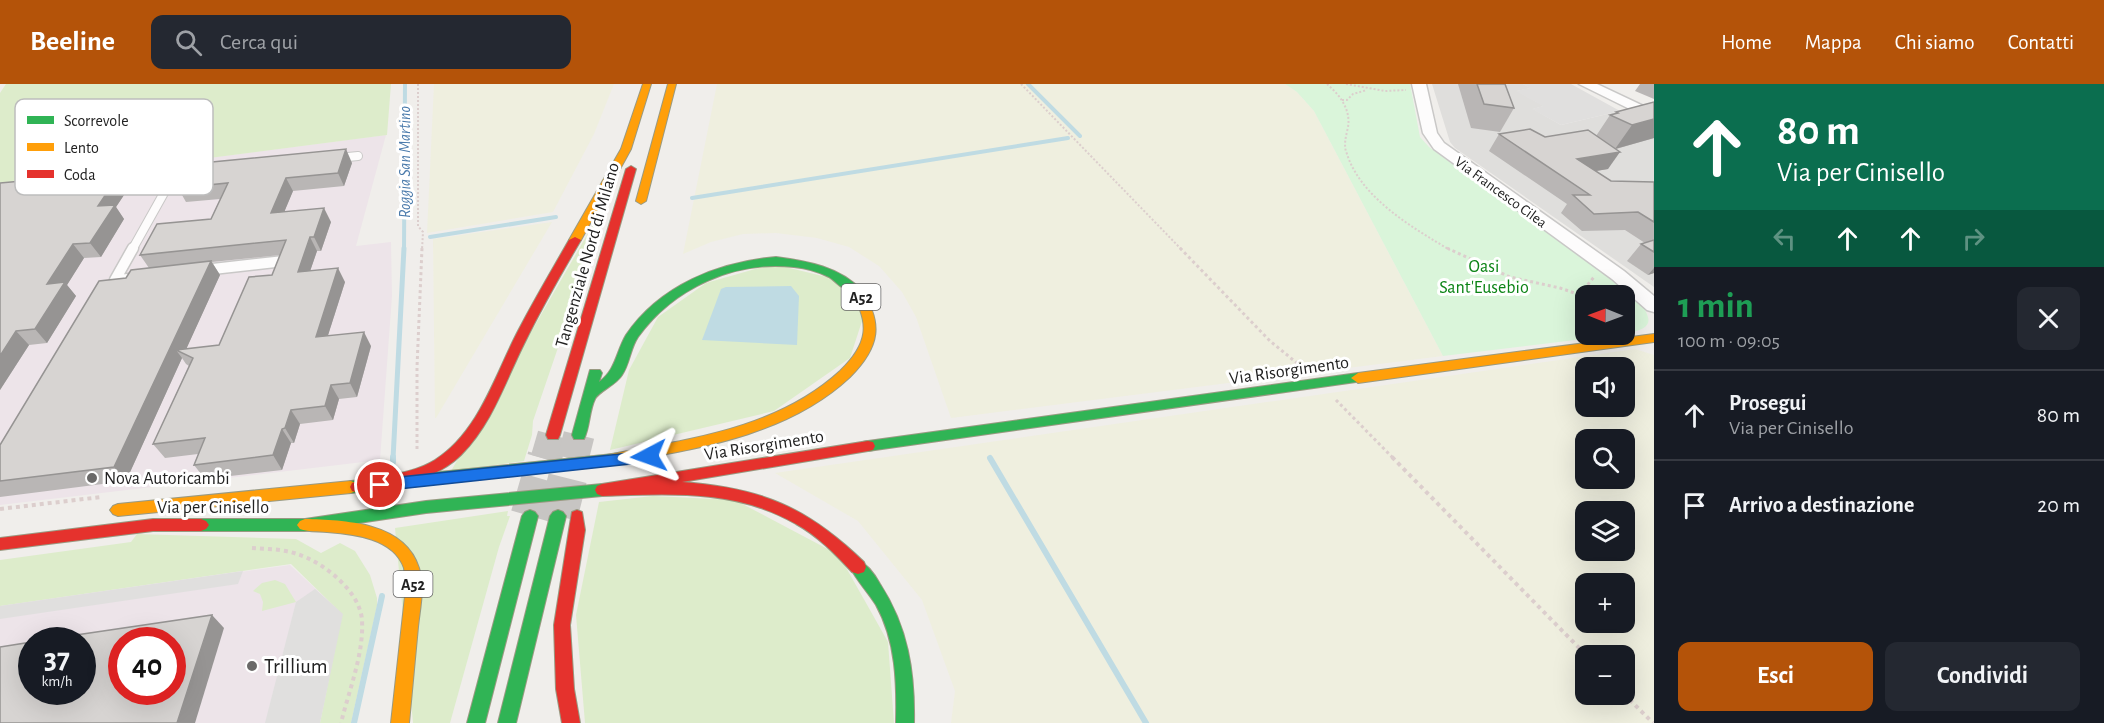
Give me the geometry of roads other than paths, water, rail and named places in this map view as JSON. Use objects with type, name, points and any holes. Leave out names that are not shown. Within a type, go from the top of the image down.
[{"type":"main road","points":[[357,487],[428,471],[452,455],[466,441],[523,331],[619,164],[647,84]]},
{"type":"main road","name":"Tangenziale Nord di Milano","points":[[553,435],[656,84]]},
{"type":"main road","name":"Tangenziale Nord di Milano","points":[[638,210],[672,84]]},
{"type":"main road","name":"A52","points":[[590,394],[618,373],[632,338],[660,306],[686,287],[731,268],[767,260],[816,267],[845,281],[866,304],[871,324],[869,342],[849,369],[820,394],[789,411],[743,428],[702,440],[612,459]]},
{"type":"main road","name":"Via Risorgimento","points":[[426,507],[603,490],[929,436],[1654,338]]},
{"type":"main road","points":[[579,435],[599,360]]},
{"type":"main road","name":"Via Risorgimento","points":[[782,446],[929,436]]},
{"type":"main road","name":"Via Risorgimento","points":[[426,480],[612,459],[725,450]]},
{"type":"main road","name":"Via per Cinisello","points":[[99,512],[426,480]]},
{"type":"main road","points":[[603,490],[684,487],[744,495],[777,506],[805,520],[826,535],[847,552],[866,575],[893,625],[903,656],[907,685],[906,723]]},
{"type":"main road","name":"Via per Cinisello","points":[[0,544],[153,525],[305,525],[426,507]]},
{"type":"main road","points":[[476,723],[530,516]]},
{"type":"main road","points":[[507,723],[558,516]]},
{"type":"main road","points":[[571,723],[565,689],[562,625],[577,530],[577,516]]},
{"type":"main road","name":"A52","points":[[305,525],[340,526],[368,533],[395,545],[406,556],[414,571],[410,638],[400,723]]},
{"type":"street","points":[[1586,84],[1654,117]]},
{"type":"street","name":"Via Francesco Cilea","points":[[1412,87],[1430,133],[1439,146],[1618,275],[1654,306]]},
{"type":"street","name":"Via Francesco Cilea","points":[[1618,275],[1654,294]]},
{"type":"lane","points":[[324,160],[358,156]]},
{"type":"lane","points":[[138,278],[115,280],[163,195]]},
{"type":"lane","points":[[194,272],[284,261]]},
{"type":"water","points":[[791,286],[799,296],[797,345],[702,340],[721,289]]},
{"type":"waterway","name":"Roggia San Martino","points":[[404,250],[405,84]]},
{"type":"waterway","points":[[1028,84],[1080,136]]},
{"type":"waterway","points":[[692,198],[1068,138]]},
{"type":"waterway","points":[[430,237],[556,217]]},
{"type":"waterway","points":[[393,459],[404,248]]},
{"type":"waterway","points":[[990,458],[1146,723]]},
{"type":"waterway","points":[[354,723],[382,596]]},
{"type":"tunnel","points":[[546,459],[553,435]]},
{"type":"tunnel","points":[[573,459],[579,435]]},
{"type":"tunnel","points":[[530,516],[547,457]]},
{"type":"tunnel","points":[[558,516],[573,457]]},
{"type":"place","name":"Nova Autoricambi","points":[[92,478]]},
{"type":"place","name":"Trillium","points":[[252,666]]},
{"type":"park label","name":"Oasi Sant'Eusebio","points":[[1484,276]]}]
